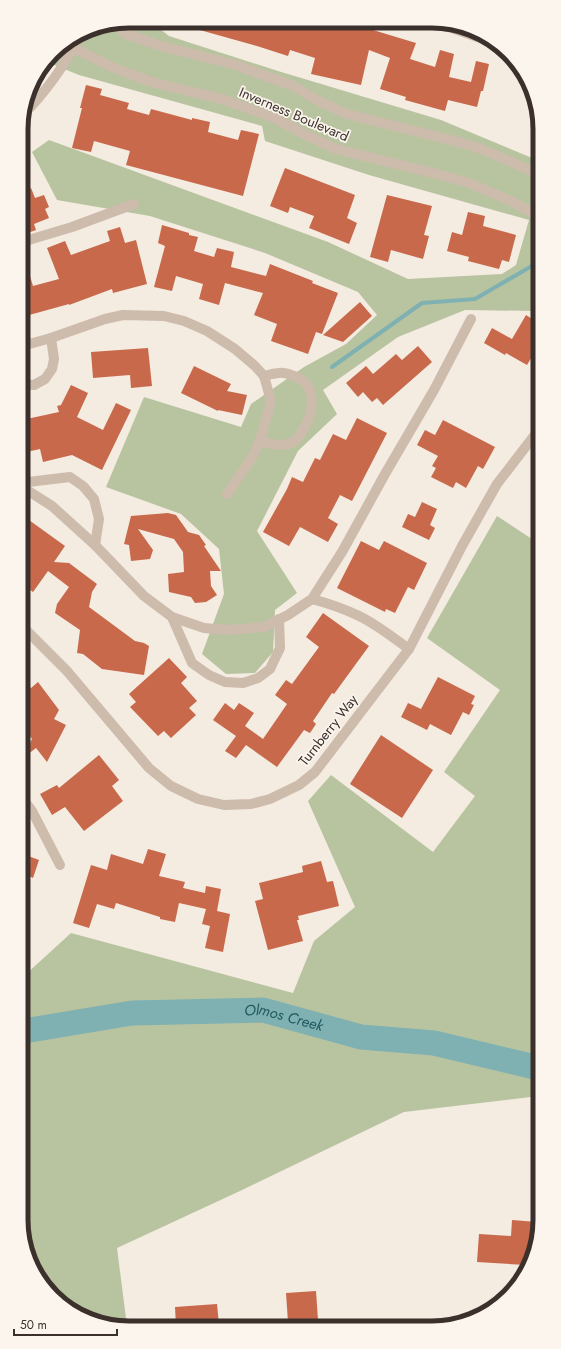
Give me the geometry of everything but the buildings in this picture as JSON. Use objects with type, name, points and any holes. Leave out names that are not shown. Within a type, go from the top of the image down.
[{"type":"street","name":"Inverness Boulevard","points":[[119,28],[126,34],[162,46],[233,64],[291,85],[321,102],[347,114],[481,149],[533,171]]},
{"type":"street","name":"Inverness Boulevard","points":[[71,47],[112,67],[151,82],[222,99],[275,118],[336,149],[468,183],[533,212]]},
{"type":"street","points":[[30,108],[38,101],[67,49]]},
{"type":"street","points":[[28,240],[72,227],[134,204]]},
{"type":"street","points":[[28,344],[105,319],[123,315],[164,316],[184,321],[207,331],[235,349],[264,376],[271,401],[260,441],[253,456],[227,494]]},
{"type":"street","points":[[28,491],[52,506],[95,546],[144,596],[172,617],[204,628],[229,630],[264,626],[288,615],[312,599],[342,552],[434,390],[471,319]]},
{"type":"street","points":[[28,384],[34,385],[45,379],[52,369],[54,359],[51,338]]},
{"type":"street","points":[[260,441],[279,445],[292,443],[300,436],[308,421],[312,407],[311,392],[303,380],[290,374],[279,373],[264,376]]},
{"type":"street","name":"Turnberry Way","points":[[28,632],[67,670],[149,768],[171,786],[198,799],[224,804],[251,804],[270,799],[299,785],[315,772],[409,649],[462,546],[498,484],[533,437]]},
{"type":"street","points":[[28,482],[70,477],[83,486],[94,499],[99,519],[95,546]]},
{"type":"street","points":[[312,599],[358,615],[409,649]]},
{"type":"street","points":[[172,617],[192,663],[225,682],[242,683],[258,678],[270,669],[280,648],[279,619]]},
{"type":"street","points":[[28,806],[60,865]]},
{"type":"green space","points":[[122,28],[159,28],[169,36],[278,71],[441,120],[533,158],[533,311],[465,310],[398,337],[323,390],[337,414],[298,451],[257,531],[297,593],[275,610],[273,652],[255,673],[226,674],[202,654],[224,594],[219,549],[181,514],[106,487],[144,397],[241,427],[251,404],[304,367],[346,344],[377,315],[358,292],[265,253],[150,216],[57,200],[32,152],[49,140],[328,242],[408,279],[502,274],[516,265],[529,220],[369,175],[265,141],[262,126],[79,75],[52,64],[62,53],[73,45],[84,38],[103,31]]},
{"type":"green space","points":[[497,516],[533,540],[533,1097],[404,1112],[117,1248],[126,1321],[109,1319],[84,1311],[62,1296],[53,1287],[38,1265],[31,1246],[28,1220],[28,972],[71,933],[293,993],[314,941],[355,907],[308,801],[331,775],[433,852],[475,796],[444,772],[500,690],[427,638]]},
{"type":"waterway","points":[[332,367],[422,303],[475,299],[533,265]]},
{"type":"waterway","name":"Olmos Creek","points":[[28,1030],[132,1013],[263,1010],[361,1037],[434,1043],[533,1067]]}]
